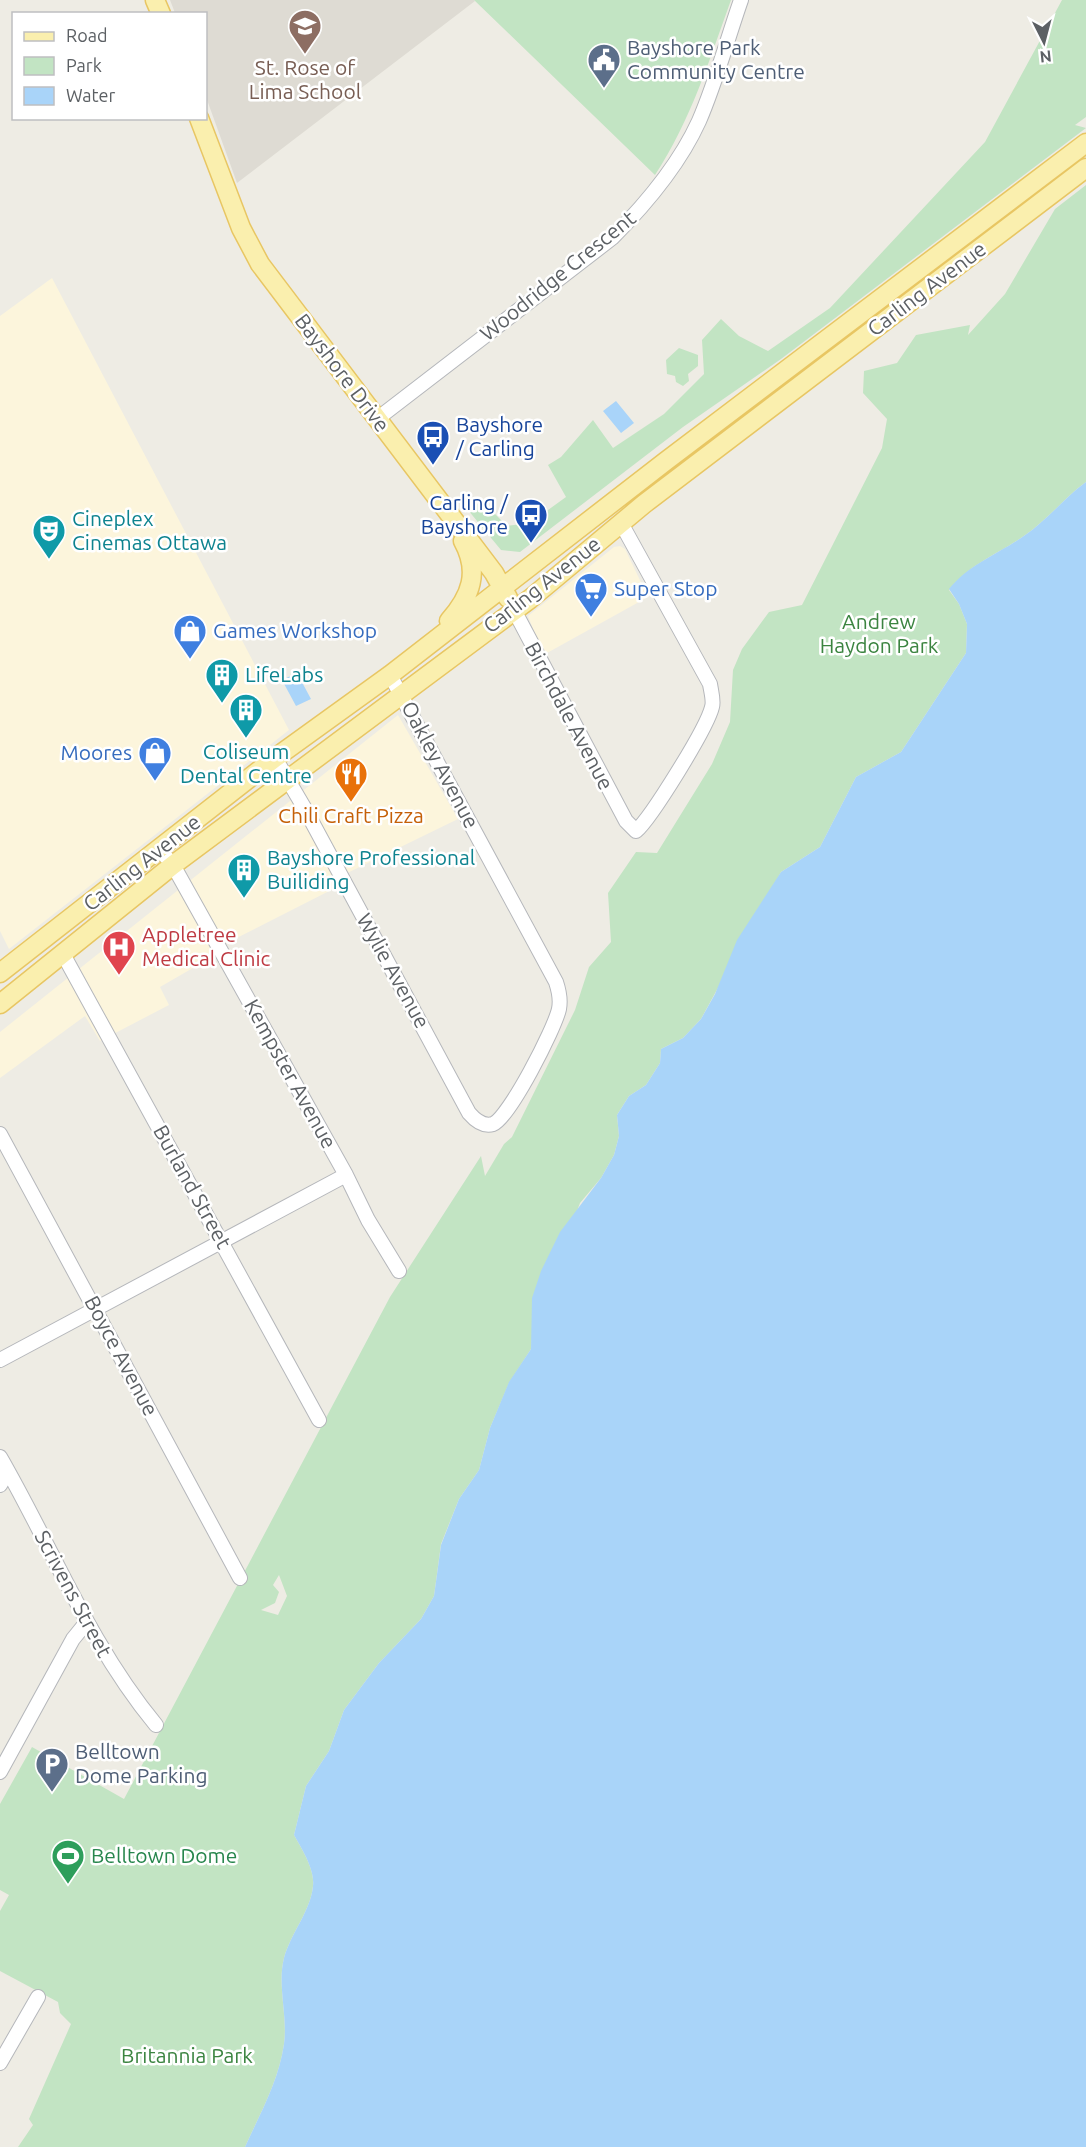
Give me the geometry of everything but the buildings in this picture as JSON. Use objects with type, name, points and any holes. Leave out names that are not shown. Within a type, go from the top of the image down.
[{"type":"main road","name":"Bayshore Drive","points":[[200,120],[237,219],[260,264],[445,508],[503,588],[514,610]]},
{"type":"main road","name":"Carling Avenue","points":[[0,973],[275,759],[426,648],[666,461],[1086,142]]},
{"type":"main road","name":"Carling Avenue","points":[[0,1004],[173,865],[514,610],[621,523],[1086,168]]},
{"type":"main road","points":[[666,461],[677,480]]},
{"type":"main road","points":[[426,648],[460,609],[472,582],[466,547],[445,508]]},
{"type":"street","name":"Woodridge Crescent","points":[[376,419],[612,237],[640,210],[660,186],[698,122],[741,0]]},
{"type":"street","name":"Birchdale Avenue","points":[[514,610],[626,821],[636,831],[642,826],[685,760],[713,706],[710,684],[621,523]]},
{"type":"street","name":"Oakley Avenue","points":[[390,675],[402,693],[560,993],[555,1022],[512,1104],[494,1124],[487,1125],[475,1120]]},
{"type":"street","name":"Wylie Avenue","points":[[275,759],[475,1120]]},
{"type":"street","name":"Kempster Avenue","points":[[159,849],[173,865],[346,1175],[368,1220],[399,1271]]},
{"type":"street","name":"Burland Street","points":[[63,954],[319,1420]]},
{"type":"street","name":"Boyce Avenue","points":[[0,1134],[240,1578]]},
{"type":"street","points":[[0,1360],[95,1307],[346,1175]]},
{"type":"street","name":"Scrivens Street","points":[[0,1457],[86,1623],[127,1690],[156,1725]]},
{"type":"street","points":[[0,1485],[8,1471]]},
{"type":"street","points":[[0,1772],[5,1752],[73,1640],[86,1623]]},
{"type":"street","points":[[0,2064],[38,1997]]},
{"type":"shaded area","name":"St. Rose of Lima School","points":[[170,0],[475,1],[237,183],[207,100],[207,12],[175,12]]},
{"type":"shaded area","points":[[52,278],[289,730],[9,949],[0,931],[0,316]]},
{"type":"shaded area","points":[[620,546],[625,549],[648,597],[547,653],[541,649],[528,616],[614,547]]},
{"type":"shaded area","points":[[398,715],[458,819],[335,879],[339,886],[211,951],[212,957],[160,987],[169,1005],[100,1041],[85,1016],[0,1078],[0,1032]]},
{"type":"green space","points":[[474,0],[731,0],[689,112],[655,175]]},
{"type":"green space","points":[[1062,0],[1086,0],[1086,117],[1075,125],[1086,128],[781,359],[683,427],[520,552],[501,550],[468,510],[482,501],[507,526],[530,523],[566,497],[548,465],[561,457],[593,420],[613,448],[664,414],[704,374],[702,340],[721,319],[739,336],[768,351],[830,308],[985,142]]},
{"type":"green space","points":[[1086,185],[1086,482],[1027,534],[980,563],[949,590],[959,604],[967,624],[966,653],[901,752],[856,777],[820,847],[781,872],[701,1019],[683,1038],[661,1049],[660,1063],[646,1085],[629,1096],[617,1115],[619,1136],[614,1155],[601,1178],[580,1203],[533,1327],[531,1349],[509,1383],[490,1428],[479,1470],[459,1499],[441,1544],[434,1596],[421,1619],[379,1663],[344,1710],[329,1751],[306,1786],[294,1835],[310,1867],[313,1886],[309,1904],[291,1940],[282,1968],[285,2034],[282,2057],[268,2097],[245,2147],[18,2147],[33,2125],[29,2119],[71,2024],[60,2013],[58,2002],[0,1971],[0,1911],[9,1895],[0,1890],[0,1804],[32,1747],[124,1799],[390,1297],[481,1156],[485,1176],[504,1144],[512,1137],[575,1010],[589,967],[611,942],[608,893],[636,852],[657,853],[712,764],[730,722],[733,670],[742,649],[769,612],[802,605],[882,448],[887,419],[863,393],[864,371],[897,363],[916,335],[970,325],[968,335],[1005,294],[1055,209]],"holes":[[[279,1575],[287,1596],[278,1615],[261,1610],[275,1603],[279,1592],[273,1585]]]},
{"type":"green space","points":[[679,348],[698,355],[698,366],[688,374],[689,381],[683,386],[676,382],[675,376],[667,374],[666,360]]},
{"type":"water","points":[[616,401],[634,423],[621,433],[603,411]]},
{"type":"water","points":[[1086,482],[1086,2147],[245,2147],[268,2097],[282,2057],[285,2023],[282,1968],[291,1940],[309,1904],[313,1886],[310,1867],[294,1835],[306,1786],[329,1751],[344,1710],[379,1663],[421,1619],[434,1596],[441,1545],[459,1499],[479,1470],[490,1428],[509,1382],[531,1349],[532,1298],[541,1271],[560,1232],[601,1178],[614,1155],[619,1136],[617,1115],[629,1096],[646,1085],[660,1063],[661,1049],[683,1038],[701,1019],[715,994],[737,940],[781,872],[820,847],[856,777],[901,752],[966,653],[967,624],[959,604],[949,589],[969,570],[1027,534]]},
{"type":"water","points":[[297,673],[311,699],[296,706],[282,680]]},
{"type":"place","name":"St. Rose of Lima School","points":[[305,55]]},
{"type":"place","name":"Bayshore Park Community Centre","points":[[604,89]]},
{"type":"place","name":"Bayshore / Carling","points":[[433,466]]},
{"type":"place","name":"Carling / Bayshore","points":[[531,544]]},
{"type":"place","name":"Cineplex Cinemas Ottawa","points":[[49,560]]},
{"type":"place","name":"Super Stop","points":[[591,618]]},
{"type":"place","name":"Games Workshop","points":[[190,660]]},
{"type":"place","name":"LifeLabs","points":[[222,704]]},
{"type":"place","name":"Coliseum Dental Centre","points":[[246,739]]},
{"type":"place","name":"Moores","points":[[155,782]]},
{"type":"place","name":"Chili Craft Pizza","points":[[351,803]]},
{"type":"place","name":"Bayshore Professional Builiding","points":[[244,899]]},
{"type":"place","name":"Appletree Medical Clinic","points":[[119,976]]},
{"type":"place","name":"Belltown Dome Parking","points":[[52,1793]]},
{"type":"place","name":"Belltown Dome","points":[[68,1885]]},
{"type":"park label","name":"Andrew Haydon Park","points":[[879,634]]},
{"type":"park label","name":"Britannia Park","points":[[187,2056]]}]
